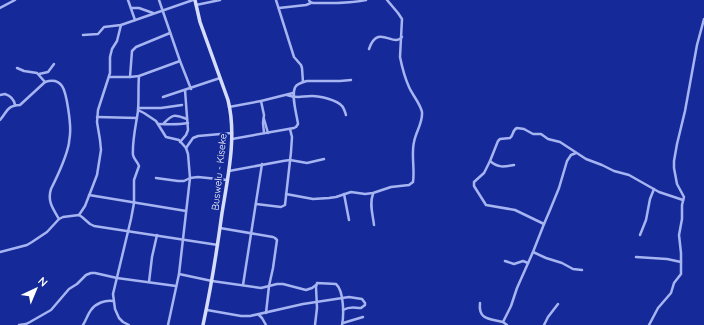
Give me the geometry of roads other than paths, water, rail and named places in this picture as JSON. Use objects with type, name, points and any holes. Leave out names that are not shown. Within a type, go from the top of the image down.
[{"type":"main road","name":"Buswelu - Kiseke","points":[[194,0],[200,22],[229,106],[232,133],[218,245],[203,325]]},
{"type":"street","points":[[0,8],[15,0]]},
{"type":"street","points":[[128,0],[135,20]]},
{"type":"street","points":[[159,0],[191,89]]},
{"type":"street","points":[[83,35],[96,35],[99,34],[104,28],[121,25],[194,0]]},
{"type":"street","points":[[196,5],[220,0]]},
{"type":"street","points":[[276,0],[294,57],[302,68],[303,82]]},
{"type":"street","points":[[279,8],[306,5],[310,1],[337,4],[366,0]]},
{"type":"street","points":[[286,194],[313,199],[322,199],[336,197],[351,192],[365,194],[373,193],[391,187],[412,183],[414,142],[421,123],[422,112],[409,89],[400,57],[402,19],[387,0]]},
{"type":"street","points":[[131,8],[139,8],[154,14]]},
{"type":"street","points":[[649,325],[658,308],[671,293],[674,283],[681,274],[679,235],[684,196],[677,184],[674,161],[686,111],[688,89],[704,19]]},
{"type":"street","points":[[79,215],[85,206],[97,175],[100,140],[97,117],[100,102],[111,70],[110,56],[117,41],[121,25]]},
{"type":"street","points":[[130,77],[133,49],[170,33]]},
{"type":"street","points":[[369,49],[372,41],[377,38],[384,37],[396,40],[400,39],[402,36]]},
{"type":"street","points":[[109,77],[139,76],[180,61]]},
{"type":"street","points":[[38,75],[48,72],[54,64]]},
{"type":"street","points":[[17,68],[35,73],[45,82]]},
{"type":"street","points":[[129,325],[118,318],[113,301],[114,288],[134,203],[134,180],[139,166],[134,155],[139,76]]},
{"type":"street","points":[[163,97],[191,89],[220,78]]},
{"type":"street","points":[[232,139],[296,127],[298,124],[293,93],[297,85],[307,80],[351,80]]},
{"type":"street","points":[[0,120],[9,108],[15,105],[20,105],[45,82],[54,81],[62,86],[66,95],[70,134],[67,151],[50,189],[49,195],[53,210],[59,219]]},
{"type":"street","points":[[180,142],[188,132],[185,90]]},
{"type":"street","points":[[229,106],[261,101],[293,93]]},
{"type":"street","points":[[0,95],[4,94],[12,98],[15,105]]},
{"type":"street","points":[[287,95],[294,97],[323,97],[342,106],[346,115]]},
{"type":"street","points":[[261,101],[264,113],[264,133]]},
{"type":"street","points":[[138,109],[182,105]]},
{"type":"street","points":[[138,109],[158,124],[166,137],[176,139],[180,142],[186,148],[188,154],[190,178],[183,240],[179,274],[168,325]]},
{"type":"street","points":[[164,124],[173,116],[187,119]]},
{"type":"street","points":[[97,117],[137,118]]},
{"type":"street","points":[[264,119],[268,132]]},
{"type":"street","points":[[158,124],[176,125],[188,123]]},
{"type":"street","points":[[544,224],[515,210],[485,204],[474,183],[484,173],[498,141],[500,139],[512,137],[517,128],[524,129],[533,134],[541,134],[548,139],[562,144],[591,162],[629,175],[666,195],[683,200]]},
{"type":"street","points":[[256,204],[281,207],[285,205],[292,137],[290,129]]},
{"type":"street","points":[[186,148],[193,138],[198,136],[232,133]]},
{"type":"street","points":[[503,322],[511,306],[516,288],[533,252],[559,188],[566,161],[571,155],[577,153]]},
{"type":"street","points":[[228,170],[290,160],[307,163],[324,159]]},
{"type":"street","points":[[490,161],[500,167],[514,165]]},
{"type":"street","points":[[243,285],[262,164]]},
{"type":"street","points":[[156,178],[181,181],[198,177],[227,180]]},
{"type":"street","points":[[640,235],[646,220],[650,199],[654,189]]},
{"type":"street","points":[[373,193],[371,204],[374,226]]},
{"type":"street","points":[[344,194],[349,220]]},
{"type":"street","points":[[89,195],[186,211]]},
{"type":"street","points":[[0,252],[27,245],[47,232],[59,219],[79,215],[94,226],[218,245]]},
{"type":"street","points":[[220,228],[272,237],[277,240],[266,313]]},
{"type":"street","points":[[149,282],[152,257],[157,235]]},
{"type":"street","points":[[533,252],[562,263],[573,269],[582,270]]},
{"type":"street","points":[[636,257],[667,259],[681,262]]},
{"type":"street","points":[[505,261],[512,264],[523,261],[528,263]]},
{"type":"street","points":[[19,325],[26,324],[51,310],[69,289],[88,274],[95,273],[117,278],[176,286]]},
{"type":"street","points":[[179,274],[212,281],[260,288],[283,284],[306,290],[319,283],[336,284],[340,288],[342,298],[342,324],[363,317]]},
{"type":"street","points":[[314,325],[316,285]]},
{"type":"street","points":[[207,310],[246,316],[349,297],[362,299],[365,303],[361,308],[352,307],[343,310]]},
{"type":"street","points":[[83,325],[91,309],[102,302],[113,301]]},
{"type":"street","points":[[480,303],[481,315],[503,322],[507,325]]},
{"type":"street","points":[[544,325],[558,304]]},
{"type":"street","points":[[258,315],[262,318],[266,325]]}]
